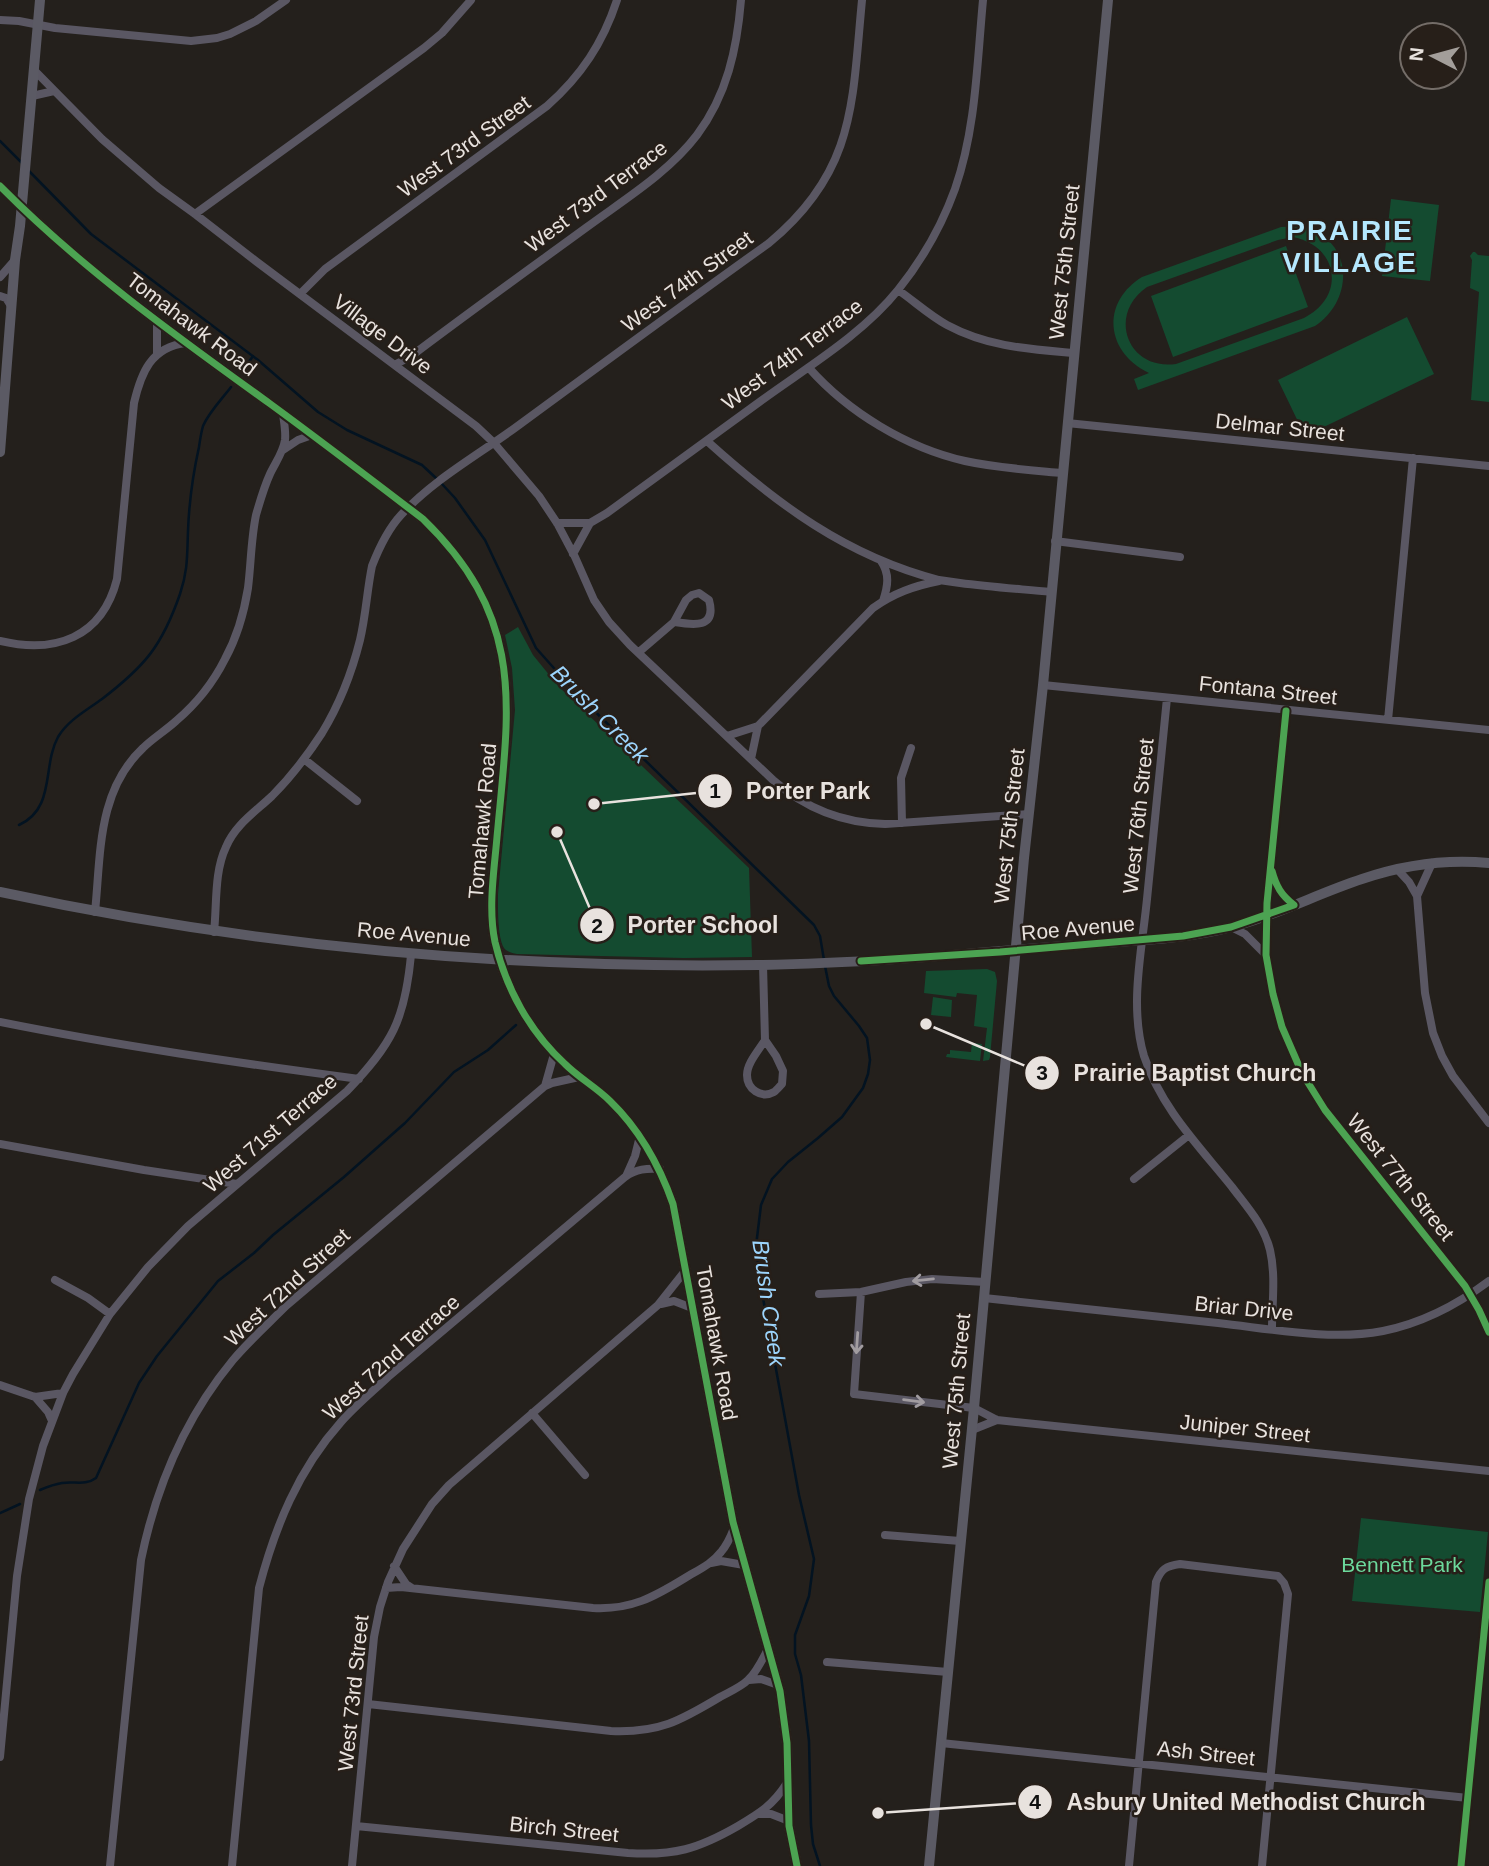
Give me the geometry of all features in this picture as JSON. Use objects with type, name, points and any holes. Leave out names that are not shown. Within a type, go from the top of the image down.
[{"type":"main road","points":[[0,452],[40,0]]},
{"type":"main road","name":"West 75th Street","points":[[929,1866],[1108,0]]},
{"type":"main road","name":"Tomahawk Road","points":[[0,186],[66,249],[157,321],[423,519],[443,538],[470,574],[487,605],[505,666],[508,713],[492,903],[496,943],[511,992],[520,1008],[554,1054],[610,1100],[640,1136],[660,1169],[676,1216],[734,1528],[778,1685],[787,1743],[789,1821],[797,1866]]},
{"type":"main road","name":"Roe Avenue","points":[[0,892],[94,912],[214,932],[411,955],[635,965],[763,965],[1016,951],[1182,936],[1231,927],[1267,916],[1363,878],[1397,869],[1432,863],[1489,863]]},
{"type":"street","points":[[0,20],[191,41],[217,38],[243,28],[286,0]]},
{"type":"street","points":[[195,214],[424,48],[442,33],[471,0]]},
{"type":"street","name":"West 73rd Street","points":[[300,294],[325,270],[561,94],[596,50],[617,0]]},
{"type":"street","name":"West 73rd Terrace","points":[[396,364],[410,357],[612,208],[680,154],[704,124],[724,87],[736,45],[741,0]]},
{"type":"street","name":"West 74th Street","points":[[408,508],[446,476],[769,243],[802,212],[829,173],[845,136],[852,100],[862,0]]},
{"type":"street","name":"West 74th Terrace","points":[[573,554],[590,523],[809,368],[865,323],[898,290],[934,236],[946,212],[962,166],[973,107],[983,0]]},
{"type":"street","name":"Village Drive","points":[[34,70],[131,165],[159,188],[396,364],[494,443],[539,496],[557,523],[594,600],[609,622],[782,788],[818,810],[870,824],[1029,814]]},
{"type":"street","points":[[32,96],[54,90]]},
{"type":"street","points":[[0,276],[15,260]]},
{"type":"street","points":[[898,290],[930,314],[970,336],[1015,348],[1074,353]]},
{"type":"street","points":[[0,296],[8,300],[11,309]]},
{"type":"street","points":[[157,321],[158,353]]},
{"type":"street","points":[[0,641],[48,646],[65,641],[89,627],[103,612],[117,579],[134,403],[147,367],[158,353],[186,343]]},
{"type":"street","points":[[809,368],[829,388],[879,425],[931,450],[996,467],[1062,473]]},
{"type":"street","points":[[94,912],[104,820],[114,786],[142,748],[193,705],[225,660],[235,637],[248,588],[253,530],[270,475],[283,450],[283,414]]},
{"type":"street","name":"Delmar Street","points":[[1067,423],[1489,466]]},
{"type":"street","points":[[283,450],[312,435]]},
{"type":"street","points":[[707,441],[776,500],[802,518],[841,541],[880,559],[942,580],[1051,592]]},
{"type":"street","points":[[1388,720],[1413,458]]},
{"type":"street","points":[[214,932],[219,870],[225,848],[244,821],[288,779],[327,724],[350,673],[360,640],[369,580],[376,555],[389,531],[408,508]]},
{"type":"street","points":[[557,523],[590,523]]},
{"type":"street","points":[[1055,541],[1180,557]]},
{"type":"street","points":[[880,559],[886,567],[888,578],[883,601]]},
{"type":"street","points":[[727,736],[758,726],[873,608],[910,588],[942,580]]},
{"type":"street","points":[[639,652],[674,622],[685,600],[699,593],[709,600],[711,611],[705,622],[674,622]]},
{"type":"street","name":"Fontana Street","points":[[1043,685],[1489,730]]},
{"type":"street","name":"West 76th Street","points":[[1167,698],[1142,940],[1137,1000],[1139,1032],[1144,1056],[1172,1113],[1251,1211],[1263,1230],[1272,1264],[1272,1329]]},
{"type":"street","name":"West 77th Street","points":[[1286,711],[1271,867],[1266,955],[1282,1027],[1293,1054],[1325,1110],[1456,1274],[1489,1332]]},
{"type":"street","points":[[751,759],[758,726]]},
{"type":"street","points":[[902,823],[901,778],[911,748]]},
{"type":"street","points":[[304,759],[357,800]]},
{"type":"street","points":[[1417,896],[1432,863]]},
{"type":"street","points":[[1271,867],[1283,897],[1294,905]]},
{"type":"street","points":[[1397,869],[1417,896],[1425,993],[1433,1033],[1453,1076],[1489,1123]]},
{"type":"street","points":[[1231,927],[1245,934],[1266,955]]},
{"type":"street","name":"West 71st Terrace","points":[[0,1757],[22,1535],[35,1475],[63,1393],[110,1314],[156,1259],[188,1226],[348,1091],[385,1047],[399,1020],[407,991],[411,955]]},
{"type":"street","points":[[763,965],[765,1041],[783,1071],[782,1084],[775,1091],[766,1094],[756,1092],[749,1086],[747,1075],[748,1066],[765,1041]]},
{"type":"street","points":[[0,1022],[195,1056],[359,1079]]},
{"type":"street","points":[[545,1086],[554,1054]]},
{"type":"street","name":"West 72nd Street","points":[[110,1866],[141,1560],[161,1485],[192,1419],[234,1359],[286,1306],[545,1086],[579,1077]]},
{"type":"street","points":[[1134,1179],[1189,1135]]},
{"type":"street","name":"West 72nd Terrace","points":[[625,1177],[635,1156],[640,1136]]},
{"type":"street","points":[[0,1144],[237,1184]]},
{"type":"street","name":"West 72nd Terrace","points":[[232,1866],[260,1588],[270,1548],[293,1493],[313,1459],[338,1425],[388,1377],[625,1177],[644,1169],[660,1169]]},
{"type":"street","name":"West 73rd Street","points":[[352,1866],[374,1637],[386,1588],[412,1532],[449,1485],[658,1305],[685,1271]]},
{"type":"street","points":[[819,1294],[861,1292],[932,1279],[985,1282]]},
{"type":"street","points":[[55,1280],[110,1314]]},
{"type":"street","name":"Briar Drive","points":[[984,1297],[1272,1329],[1357,1334],[1383,1331],[1431,1317],[1489,1281]]},
{"type":"street","name":"Juniper Street","points":[[861,1292],[854,1394],[974,1408],[997,1420],[1489,1471]]},
{"type":"street","points":[[658,1305],[674,1301],[692,1308]]},
{"type":"street","points":[[0,1385],[35,1397],[63,1393]]},
{"type":"street","points":[[35,1397],[52,1421]]},
{"type":"street","points":[[532,1413],[585,1475]]},
{"type":"street","name":"Juniper Street","points":[[972,1430],[997,1420]]},
{"type":"street","points":[[386,1588],[617,1608],[653,1597],[711,1563],[722,1552],[734,1528]]},
{"type":"street","points":[[885,1535],[960,1541]]},
{"type":"street","points":[[711,1563],[721,1561],[744,1565]]},
{"type":"street","points":[[1129,1866],[1156,1582],[1167,1566],[1180,1564],[1278,1576],[1288,1594],[1262,1866]]},
{"type":"street","points":[[394,1566],[406,1584],[414,1589]]},
{"type":"street","points":[[1461,1866],[1489,1582]]},
{"type":"street","points":[[749,1680],[769,1647]]},
{"type":"street","points":[[827,1661],[948,1672]]},
{"type":"street","points":[[368,1704],[631,1731],[670,1724],[749,1680],[761,1679],[778,1685]]},
{"type":"street","name":"Ash Street","points":[[941,1743],[1468,1798]]},
{"type":"street","name":"Birch Street","points":[[356,1826],[653,1855],[700,1846],[760,1814],[788,1782]]},
{"type":"street","points":[[760,1814],[771,1814],[789,1821]]},
{"type":"green space","points":[[1391,199],[1439,205],[1430,281],[1382,276]]},
{"type":"green space","points":[[1281,227],[1302,227],[1324,237],[1335,248],[1341,260],[1343,274],[1336,303],[1327,316],[1315,326],[1138,390],[1134,379],[1149,373],[1124,353],[1117,341],[1114,314],[1119,300],[1128,288],[1142,277]],"holes":[[[1293,237],[1308,242],[1328,261],[1332,273],[1326,298],[1304,318],[1176,364],[1159,364],[1145,359],[1135,350],[1128,338],[1128,311],[1135,298],[1147,287],[1278,240]]]},
{"type":"green space","points":[[1286,246],[1308,307],[1173,357],[1151,296]]},
{"type":"green space","points":[[1473,252],[1489,256],[1489,402],[1471,400],[1479,292],[1470,288],[1470,256]]},
{"type":"green space","points":[[1407,317],[1434,374],[1305,436],[1278,380]]},
{"type":"green space","points":[[518,627],[533,655],[559,687],[749,868],[752,957],[517,954],[507,951],[503,946],[498,894],[515,710],[512,668],[505,635]]},
{"type":"green space","points":[[987,969],[995,972],[997,981],[990,1057],[989,1060],[983,1061],[987,1028],[974,1026],[977,995],[957,993],[956,997],[924,993],[926,971]]},
{"type":"green space","points":[[933,997],[952,1000],[951,1017],[931,1015]]},
{"type":"green space","points":[[972,1043],[982,1044],[980,1061],[946,1057],[950,1050],[971,1052]]},
{"type":"green space","name":"Bennett Park","points":[[1361,1518],[1488,1532],[1480,1612],[1352,1601]]},
{"type":"waterway","name":"Brush Creek","points":[[0,141],[22,163]]},
{"type":"waterway","name":"Brush Creek","points":[[29,171],[91,234],[258,360],[318,412],[347,430],[422,465],[437,479]]},
{"type":"waterway","points":[[244,369],[253,356]]},
{"type":"waterway","points":[[19,825],[31,818],[38,808],[46,786],[53,748],[62,731],[72,720],[130,676],[150,654],[166,628],[180,594],[187,563],[192,489],[203,426],[231,387]]},
{"type":"waterway","name":"Brush Creek","points":[[442,484],[485,540],[536,648],[576,693],[814,925],[820,936],[824,960]]},
{"type":"waterway","name":"Brush Creek","points":[[820,1866],[813,1844],[809,1741],[801,1675],[795,1654],[795,1635],[809,1596],[814,1559],[799,1495],[756,1246],[761,1205],[772,1179],[788,1162],[842,1117],[863,1088],[868,1074],[870,1060],[867,1038],[834,996],[825,966]]},
{"type":"waterway","points":[[40,1490],[59,1483],[84,1483],[96,1478],[139,1383],[157,1356],[218,1281],[405,1123],[454,1072],[488,1050],[516,1025]]},
{"type":"waterway","points":[[0,1513],[20,1504]]},
{"type":"cycle path","points":[[0,186],[63,245],[130,300],[423,519],[457,556],[480,593],[495,629],[504,667],[506,705],[492,890],[495,942],[513,993],[530,1024],[570,1069],[605,1096],[631,1124],[655,1161],[673,1204],[733,1522],[780,1691],[787,1743],[789,1826],[797,1866]]},
{"type":"cycle path","points":[[1286,711],[1267,903],[1266,955],[1282,1027],[1302,1073],[1325,1110],[1465,1286],[1489,1332]]},
{"type":"cycle path","points":[[861,961],[1183,936],[1231,927],[1294,905],[1280,890],[1272,871]]},
{"type":"cycle path","points":[[1461,1866],[1489,1582]]},
{"type":"place","name":"Porter Park","points":[[594,804]]},
{"type":"place","name":"Porter School","points":[[557,832]]},
{"type":"place","name":"Prairie Baptist Church","points":[[926,1024]]},
{"type":"place","name":"Asbury United Methodist Church","points":[[878,1813]]},
{"type":"district","name":"PRAIRIE VILLAGE","points":[[1350,246]]}]
